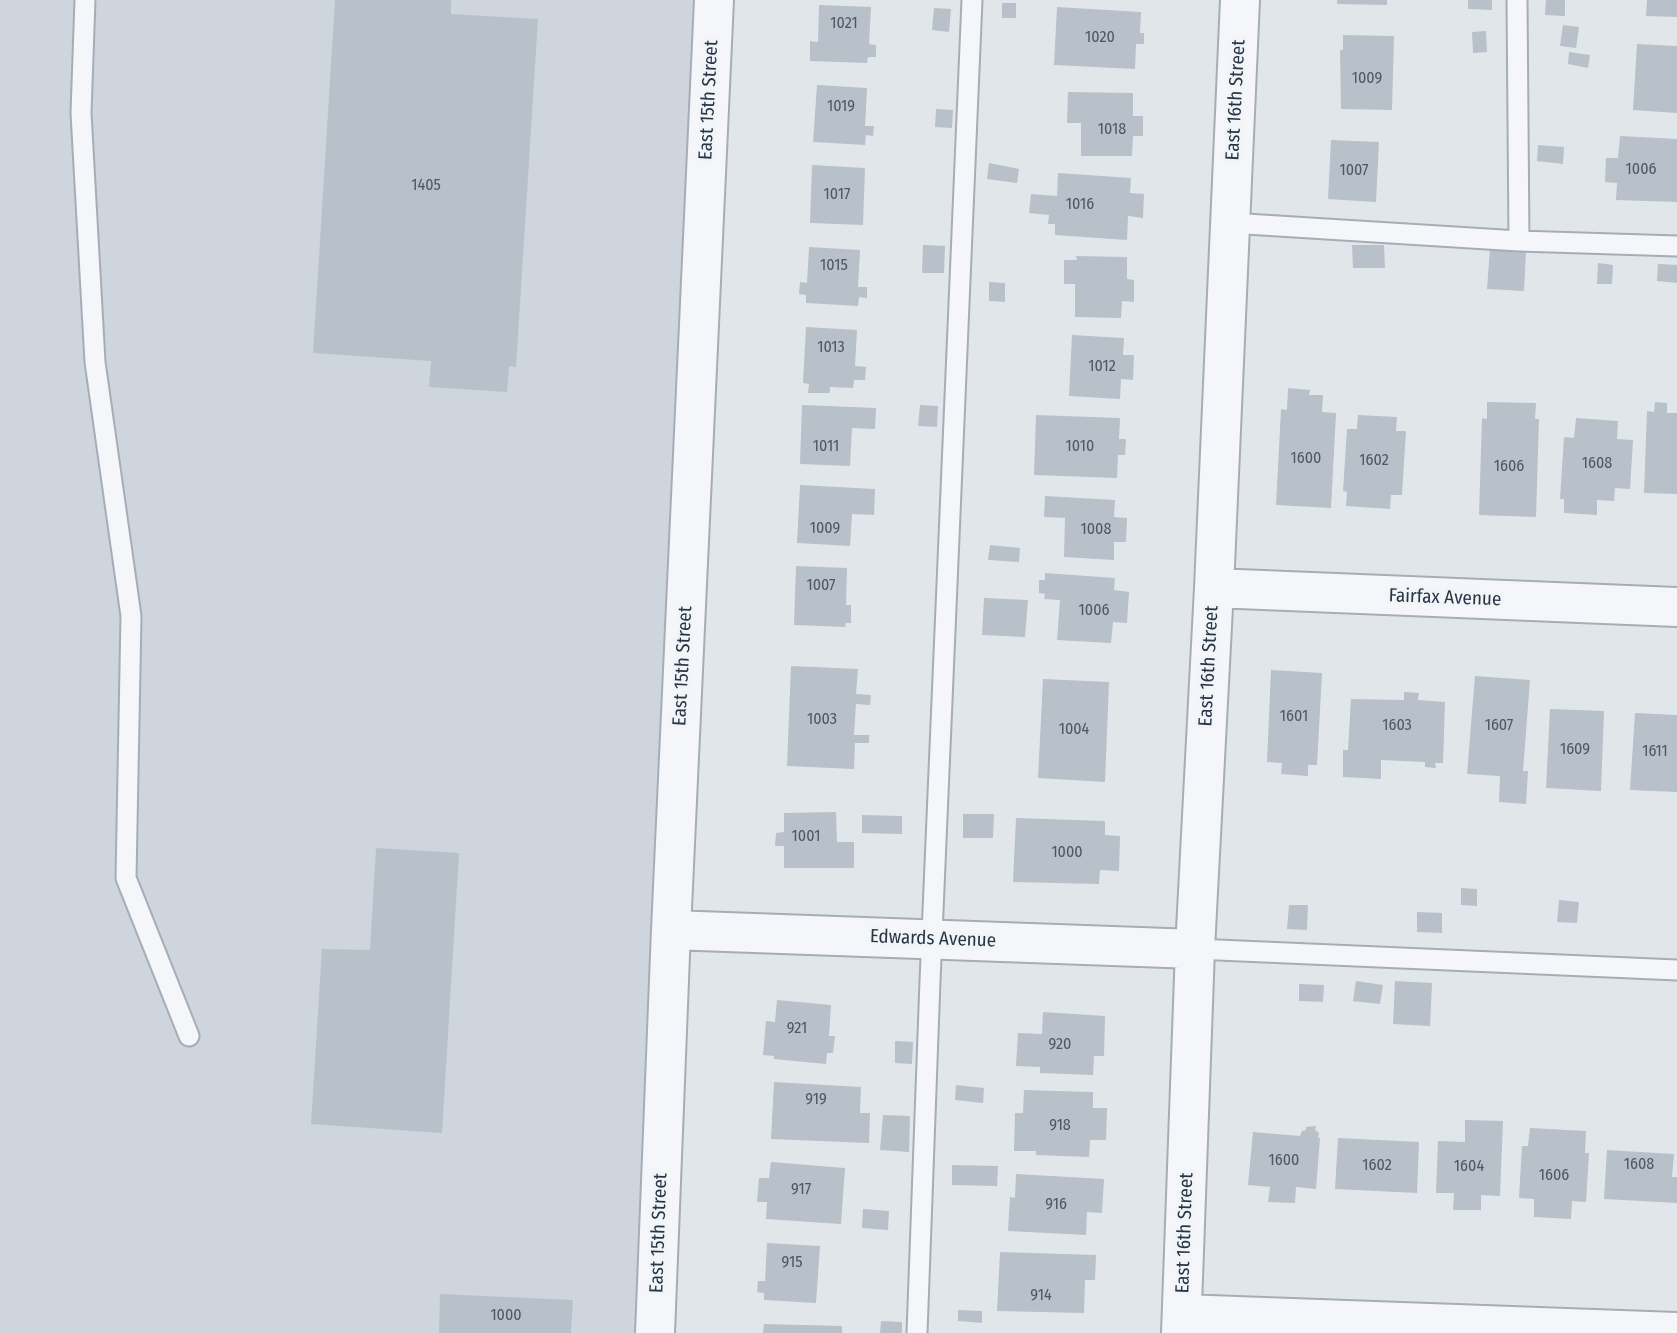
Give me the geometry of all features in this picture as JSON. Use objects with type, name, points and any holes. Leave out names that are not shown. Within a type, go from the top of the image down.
[{"type":"street","name":"East 15th Street","points":[[655,1333],[714,0]]},
{"type":"street","name":"East 16th Street","points":[[1182,1323],[1195,949],[1240,0]]},
{"type":"street","name":"Fairfax Avenue","points":[[1214,588],[1677,607]]},
{"type":"street","name":"Edwards Avenue","points":[[671,930],[1195,949]]},
{"type":"street","points":[[1182,1323],[1677,1332]]},
{"type":"lane","points":[[86,0],[81,113],[96,362],[131,616],[127,878],[189,1035]]},
{"type":"lane","points":[[917,1333],[931,939],[972,0]]},
{"type":"lane","points":[[1517,0],[1519,240]]},
{"type":"lane","points":[[1230,223],[1519,240],[1677,246]]},
{"type":"lane","points":[[1195,949],[1677,970]]},
{"type":"shaded area","points":[[0,0],[715,0],[658,1333],[0,1333]]},
{"type":"building","points":[[335,0],[451,0],[451,14],[538,19],[516,367],[509,366],[507,392],[429,387],[431,361],[313,353]]},
{"type":"building","points":[[1337,0],[1387,0],[1387,5],[1337,4]]},
{"type":"building","points":[[1468,0],[1492,0],[1492,10],[1468,9]]},
{"type":"building","points":[[1546,0],[1565,0],[1565,16],[1545,15]]},
{"type":"building","points":[[1647,0],[1677,0],[1677,17],[1646,16]]},
{"type":"building","points":[[1002,3],[1016,3],[1016,18],[1002,18]]},
{"type":"building","points":[[819,5],[871,7],[869,44],[876,45],[876,57],[868,57],[867,63],[810,61],[810,41],[818,42]]},
{"type":"building","points":[[1057,7],[1141,12],[1140,33],[1144,33],[1144,44],[1136,44],[1135,69],[1054,65]]},
{"type":"building","points":[[934,8],[951,9],[949,32],[932,30]]},
{"type":"building","points":[[1563,25],[1579,27],[1576,48],[1560,46]]},
{"type":"building","points":[[1486,31],[1487,52],[1473,53],[1472,32]]},
{"type":"building","points":[[1343,35],[1394,36],[1392,110],[1341,109],[1340,50],[1343,50]]},
{"type":"building","points":[[1637,44],[1677,46],[1677,113],[1633,110]]},
{"type":"building","points":[[1569,52],[1590,55],[1588,68],[1568,64]]},
{"type":"building","points":[[817,85],[867,88],[865,126],[874,126],[873,136],[866,135],[865,145],[813,142]]},
{"type":"building","points":[[1068,92],[1133,93],[1133,116],[1143,116],[1143,136],[1133,136],[1132,156],[1081,156],[1081,123],[1067,123]]},
{"type":"building","points":[[936,109],[953,110],[952,128],[935,127]]},
{"type":"building","points":[[1620,136],[1677,139],[1677,202],[1616,200],[1617,183],[1605,182],[1606,158],[1618,158]]},
{"type":"building","points":[[1331,140],[1379,142],[1376,202],[1328,199]]},
{"type":"building","points":[[1538,145],[1564,147],[1563,164],[1537,161]]},
{"type":"building","points":[[989,163],[1019,169],[1017,183],[987,179]]},
{"type":"building","points":[[812,165],[865,168],[863,225],[810,223]]},
{"type":"building","points":[[1058,173],[1131,178],[1130,193],[1144,194],[1143,218],[1128,216],[1127,240],[1055,235],[1055,224],[1048,224],[1049,215],[1029,213],[1031,194],[1057,196]]},
{"type":"building","points":[[923,245],[945,246],[944,273],[922,273]]},
{"type":"building","points":[[1352,245],[1384,245],[1385,268],[1353,268]]},
{"type":"building","points":[[809,247],[860,250],[858,287],[867,287],[867,298],[859,297],[858,306],[806,303],[806,295],[799,294],[800,282],[807,283]]},
{"type":"building","points":[[1490,248],[1526,250],[1524,291],[1487,289]]},
{"type":"building","points":[[1076,256],[1127,257],[1127,279],[1134,280],[1134,302],[1122,301],[1121,318],[1075,317],[1075,284],[1064,284],[1064,260],[1077,260]]},
{"type":"building","points":[[1598,263],[1613,265],[1612,284],[1597,284]]},
{"type":"building","points":[[1658,264],[1677,265],[1677,283],[1657,281]]},
{"type":"building","points":[[989,282],[1005,283],[1005,302],[989,301]]},
{"type":"building","points":[[806,327],[857,330],[855,366],[866,367],[865,380],[854,380],[853,388],[830,387],[830,393],[808,393],[809,384],[803,383]]},
{"type":"building","points":[[1072,335],[1124,338],[1123,355],[1134,355],[1133,380],[1121,379],[1120,399],[1069,396]]},
{"type":"building","points":[[1288,388],[1310,390],[1309,395],[1323,395],[1322,412],[1336,413],[1331,508],[1276,505],[1281,409],[1287,410]]},
{"type":"building","points":[[1487,402],[1536,403],[1535,419],[1539,419],[1536,517],[1479,515],[1482,418],[1487,419]]},
{"type":"building","points":[[1655,402],[1667,403],[1667,413],[1677,413],[1677,494],[1644,493],[1647,411],[1654,412]]},
{"type":"building","points":[[802,405],[876,408],[875,429],[852,428],[850,466],[800,464]]},
{"type":"building","points":[[920,405],[938,406],[937,427],[918,426]]},
{"type":"building","points":[[1036,415],[1120,418],[1119,439],[1126,439],[1125,455],[1118,455],[1117,478],[1034,475]]},
{"type":"building","points":[[1358,415],[1397,417],[1396,431],[1406,431],[1402,495],[1391,495],[1390,509],[1346,506],[1347,492],[1343,491],[1347,429],[1357,429]]},
{"type":"building","points":[[1576,418],[1618,421],[1617,439],[1633,440],[1630,489],[1615,488],[1614,501],[1597,500],[1597,515],[1564,513],[1564,499],[1560,499],[1564,437],[1574,438]]},
{"type":"building","points":[[800,485],[875,489],[874,515],[852,514],[850,546],[797,543]]},
{"type":"building","points":[[1045,496],[1115,500],[1114,517],[1127,518],[1126,542],[1114,542],[1114,560],[1064,557],[1065,518],[1044,517]]},
{"type":"building","points":[[990,545],[1020,548],[1019,562],[988,560]]},
{"type":"building","points":[[796,566],[847,568],[846,605],[851,605],[851,623],[846,623],[845,627],[794,625]]},
{"type":"building","points":[[1045,573],[1115,578],[1114,590],[1129,592],[1127,623],[1113,622],[1111,643],[1057,640],[1060,600],[1044,599],[1045,594],[1039,593],[1039,580],[1045,580]]},
{"type":"building","points":[[984,598],[1028,600],[1025,637],[982,635]]},
{"type":"building","points":[[791,666],[858,669],[856,694],[871,695],[870,705],[856,704],[854,735],[869,735],[869,743],[855,743],[854,769],[787,766]]},
{"type":"building","points":[[1271,670],[1322,673],[1317,765],[1308,765],[1308,776],[1281,774],[1282,763],[1267,762]]},
{"type":"building","points":[[1475,676],[1530,680],[1523,771],[1528,771],[1526,804],[1499,802],[1500,776],[1467,774]]},
{"type":"building","points":[[1043,679],[1109,682],[1105,782],[1038,778]]},
{"type":"building","points":[[1404,692],[1419,693],[1418,700],[1445,702],[1443,763],[1435,763],[1436,768],[1425,767],[1425,762],[1381,760],[1381,779],[1343,777],[1343,750],[1348,750],[1351,699],[1404,700]]},
{"type":"building","points":[[1550,709],[1604,711],[1601,791],[1546,788]]},
{"type":"building","points":[[1635,713],[1677,715],[1677,792],[1630,790]]},
{"type":"building","points":[[836,812],[837,842],[854,842],[854,868],[784,868],[784,846],[775,846],[776,833],[784,832],[784,813]]},
{"type":"building","points":[[963,814],[994,814],[993,838],[963,838]]},
{"type":"building","points":[[862,815],[902,816],[902,834],[862,833]]},
{"type":"building","points":[[1016,818],[1105,821],[1105,835],[1120,836],[1119,871],[1100,870],[1099,884],[1013,882]]},
{"type":"building","points":[[376,848],[459,853],[442,1133],[311,1124],[322,949],[370,950]]},
{"type":"building","points":[[1461,888],[1477,889],[1477,906],[1461,905]]},
{"type":"building","points":[[1559,900],[1579,902],[1577,923],[1557,922]]},
{"type":"building","points":[[1289,905],[1308,905],[1307,930],[1287,929]]},
{"type":"building","points":[[1417,912],[1442,913],[1442,933],[1417,932]]},
{"type":"building","points":[[1356,981],[1383,985],[1380,1004],[1353,1001]]},
{"type":"building","points":[[1395,981],[1432,983],[1430,1026],[1393,1024]]},
{"type":"building","points":[[1299,984],[1324,985],[1323,1002],[1299,1001]]},
{"type":"building","points":[[777,1000],[831,1005],[829,1036],[835,1036],[833,1053],[827,1053],[826,1064],[774,1059],[774,1056],[763,1055],[766,1021],[775,1022]]},
{"type":"building","points":[[1043,1012],[1105,1016],[1104,1056],[1094,1056],[1093,1075],[1040,1073],[1040,1067],[1016,1066],[1018,1033],[1042,1034]]},
{"type":"building","points":[[895,1041],[913,1042],[912,1064],[895,1063]]},
{"type":"building","points":[[774,1082],[861,1087],[860,1113],[870,1113],[869,1143],[771,1139]]},
{"type":"building","points":[[956,1085],[984,1088],[983,1103],[955,1100]]},
{"type":"building","points":[[1024,1090],[1093,1092],[1093,1108],[1107,1108],[1106,1140],[1090,1140],[1089,1157],[1036,1155],[1036,1151],[1014,1151],[1015,1113],[1023,1113]]},
{"type":"building","points":[[883,1115],[910,1116],[909,1152],[880,1150]]},
{"type":"building","points":[[1465,1120],[1503,1121],[1500,1196],[1481,1195],[1481,1210],[1453,1210],[1454,1193],[1436,1193],[1438,1141],[1465,1142]]},
{"type":"building","points":[[1316,1126],[1315,1130],[1320,1138],[1316,1189],[1296,1187],[1295,1203],[1268,1202],[1270,1187],[1248,1185],[1253,1132],[1300,1136],[1306,1127]]},
{"type":"building","points":[[1530,1128],[1586,1131],[1585,1153],[1589,1153],[1586,1202],[1572,1201],[1571,1219],[1534,1217],[1534,1199],[1519,1198],[1522,1146],[1528,1146]]},
{"type":"building","points":[[1338,1138],[1419,1142],[1417,1193],[1335,1189]]},
{"type":"building","points":[[1607,1150],[1674,1154],[1672,1177],[1677,1177],[1677,1203],[1604,1199]]},
{"type":"building","points":[[771,1162],[845,1168],[841,1224],[766,1219],[767,1202],[757,1202],[759,1178],[769,1178]]},
{"type":"building","points":[[952,1165],[998,1166],[997,1186],[952,1185]]},
{"type":"building","points":[[1016,1174],[1104,1179],[1102,1213],[1087,1212],[1086,1235],[1008,1231],[1010,1197],[1015,1198]]},
{"type":"building","points":[[863,1209],[889,1211],[888,1230],[862,1228]]},
{"type":"building","points":[[767,1243],[820,1246],[816,1303],[764,1300],[764,1293],[757,1292],[758,1281],[765,1281]]},
{"type":"building","points":[[1000,1252],[1096,1255],[1095,1280],[1085,1280],[1084,1313],[997,1311]]},
{"type":"building","points":[[440,1294],[573,1300],[571,1333],[439,1333]]},
{"type":"building","points":[[958,1310],[982,1311],[982,1323],[958,1321]]},
{"type":"building","points":[[881,1321],[902,1322],[902,1333],[880,1333]]},
{"type":"building","points":[[764,1324],[842,1326],[842,1333],[763,1333]]}]
